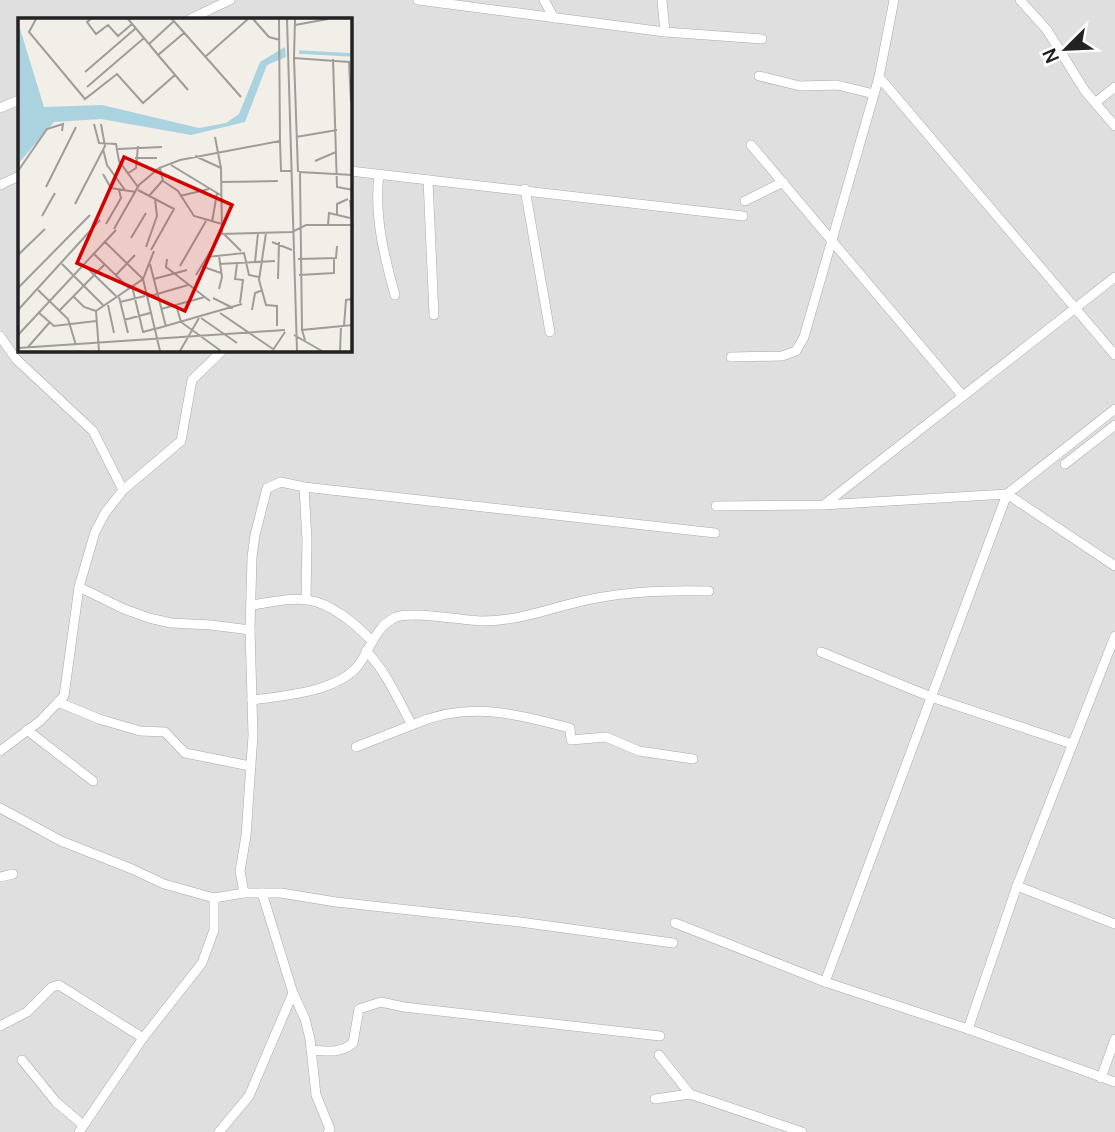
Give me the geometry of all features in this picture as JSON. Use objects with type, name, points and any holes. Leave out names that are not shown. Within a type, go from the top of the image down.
[{"type":"street","points":[[208,15],[230,0]]},
{"type":"street","points":[[418,0],[664,32],[762,39]]},
{"type":"street","points":[[544,0],[554,18]]},
{"type":"street","points":[[662,0],[664,32]]},
{"type":"street","points":[[731,356],[773,357],[796,351],[804,337],[879,77],[894,0]]},
{"type":"street","points":[[1020,0],[1047,30],[1086,91],[1115,126]]},
{"type":"street","points":[[758,76],[800,86],[837,85],[874,94]]},
{"type":"street","points":[[879,77],[1115,355]]},
{"type":"street","points":[[1096,103],[1115,87]]},
{"type":"street","points":[[0,108],[18,100]]},
{"type":"street","points":[[751,145],[832,238],[962,396]]},
{"type":"street","points":[[352,171],[743,216]]},
{"type":"street","points":[[379,175],[377,191],[381,236],[395,295]]},
{"type":"street","points":[[0,185],[18,176]]},
{"type":"street","points":[[428,180],[435,316]]},
{"type":"street","points":[[745,201],[783,182]]},
{"type":"street","points":[[525,189],[550,331]]},
{"type":"street","points":[[823,505],[1115,277]]},
{"type":"street","points":[[0,336],[16,359],[93,431],[123,490]]},
{"type":"street","points":[[0,751],[40,721],[64,696],[79,587],[95,531],[123,490],[181,441],[192,380],[221,352]]},
{"type":"street","points":[[825,982],[1007,494],[1115,409]]},
{"type":"street","points":[[1065,464],[1115,425]]},
{"type":"street","points":[[244,893],[240,871],[246,836],[253,735],[250,630],[252,557],[267,488],[281,482],[715,533]]},
{"type":"street","points":[[304,486],[306,599]]},
{"type":"street","points":[[716,506],[823,505],[1007,494],[1113,563]]},
{"type":"street","points":[[79,587],[149,618],[171,623],[250,630]]},
{"type":"street","points":[[251,699],[327,687],[350,673],[372,640],[389,621],[399,616],[506,620],[597,598],[709,591]]},
{"type":"street","points":[[251,605],[306,599],[337,612],[372,640]]},
{"type":"street","points":[[968,1029],[1017,886],[1115,636]]},
{"type":"street","points":[[366,651],[393,688],[412,725]]},
{"type":"street","points":[[821,652],[931,697],[1072,744]]},
{"type":"street","points":[[58,702],[99,719],[140,731],[165,732],[185,753],[250,766]]},
{"type":"street","points":[[356,747],[412,725],[469,709],[496,711],[570,728],[571,740],[606,737],[639,751],[693,759]]},
{"type":"street","points":[[27,730],[93,781]]},
{"type":"street","points":[[0,808],[61,841],[164,884],[214,898],[244,893],[281,892],[336,902],[520,922],[673,943]]},
{"type":"street","points":[[0,877],[13,874]]},
{"type":"street","points":[[1017,886],[1115,924]]},
{"type":"street","points":[[262,893],[293,993],[305,1019],[316,1095],[330,1129],[328,1132]]},
{"type":"street","points":[[22,1060],[81,1128],[143,1038],[202,963],[214,930],[214,898]]},
{"type":"street","points":[[675,923],[825,982],[968,1029],[1115,1083]]},
{"type":"street","points":[[0,1026],[27,1012],[52,987],[59,985],[143,1038]]},
{"type":"street","points":[[219,1132],[248,1096],[293,993]]},
{"type":"street","points":[[311,1050],[339,1052],[347,1049],[353,1043],[359,1009],[381,1002],[404,1007],[660,1036]]},
{"type":"street","points":[[1101,1078],[1115,1040]]},
{"type":"street","points":[[659,1055],[690,1094]]},
{"type":"street","points":[[655,1098],[690,1094],[802,1132]]},
{"type":"shaded area","points":[[0,0],[1115,0],[1115,1132],[0,1132]]}]
